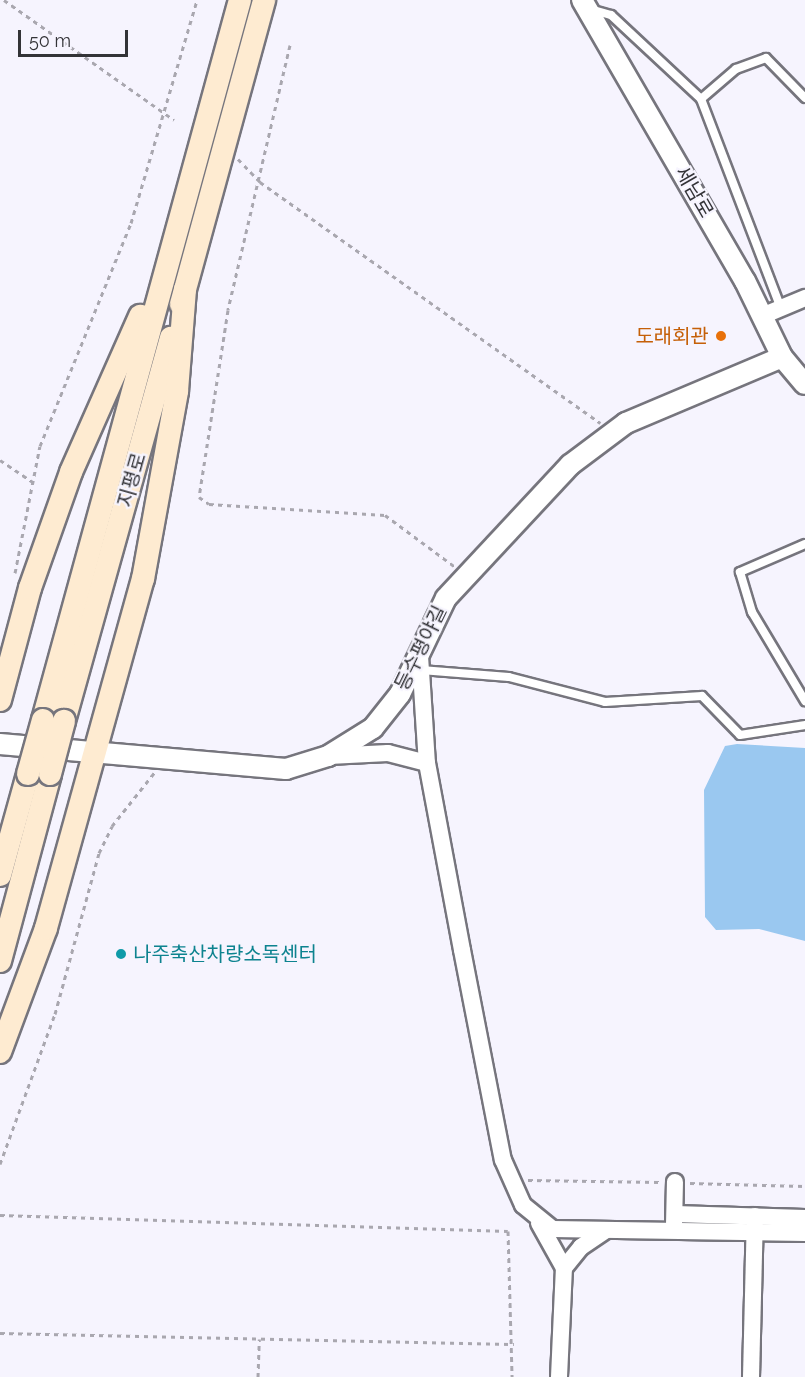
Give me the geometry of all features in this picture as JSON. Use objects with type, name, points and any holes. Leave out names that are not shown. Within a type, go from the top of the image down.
[{"type":"main road","name":"지평로","points":[[54,720],[168,255],[240,0]]},
{"type":"main road","name":"지평로","points":[[0,961],[39,774],[185,289],[264,0]]},
{"type":"main road","points":[[0,700],[30,588],[71,472],[168,255]]},
{"type":"main road","points":[[0,1052],[46,928],[97,750],[162,489],[185,289]]},
{"type":"main road","name":"지평로","points":[[0,875],[39,774]]},
{"type":"street","name":"세남로","points":[[584,4],[762,316],[782,357],[805,384]]},
{"type":"street","points":[[762,316],[805,297]]},
{"type":"street","name":"등수평야길","points":[[0,744],[97,750],[286,769],[328,756],[373,728],[421,663],[439,610],[465,576],[537,497],[610,433],[782,357]]},
{"type":"street","points":[[421,663],[428,764],[511,1181],[564,1268],[559,1377]]},
{"type":"street","points":[[328,756],[388,753],[428,764]]},
{"type":"street","points":[[674,1232],[675,1182]]},
{"type":"street","points":[[675,1214],[805,1233]]},
{"type":"street","points":[[536,1220],[553,1229],[674,1232],[805,1218]]},
{"type":"street","points":[[750,1377],[755,1224]]},
{"type":"street","points":[[564,1268],[581,1247],[605,1231]]},
{"type":"lane","points":[[584,4],[611,15],[701,99],[781,308]]},
{"type":"lane","points":[[701,99],[743,65],[766,58],[805,98]]},
{"type":"lane","points":[[805,544],[740,572],[752,612],[805,701]]},
{"type":"lane","points":[[421,663],[509,677],[605,702],[702,696],[740,735],[805,725]]},
{"type":"path","points":[[4,0],[174,120]]},
{"type":"path","points":[[14,578],[40,446],[107,289],[165,114],[196,0]]},
{"type":"path","points":[[290,45],[260,182],[228,310],[199,497],[209,504],[385,515],[465,576]]},
{"type":"path","points":[[232,155],[260,182],[574,400],[610,433]]},
{"type":"path","points":[[0,459],[33,482]]},
{"type":"path","points":[[0,1164],[55,1014],[99,853],[130,801],[169,757]]},
{"type":"path","points":[[511,1181],[805,1186]]},
{"type":"path","points":[[0,1215],[508,1231],[514,1344],[512,1377]]},
{"type":"path","points":[[0,1333],[514,1344]]},
{"type":"path","points":[[258,1377],[259,1339]]},
{"type":"water","points":[[737,744],[805,748],[805,941],[759,929],[716,930],[705,917],[704,790],[725,746]]},
{"type":"place","name":"도래회관","points":[[721,336]]},
{"type":"place","name":"나주축산차량소독센터","points":[[121,954]]}]
